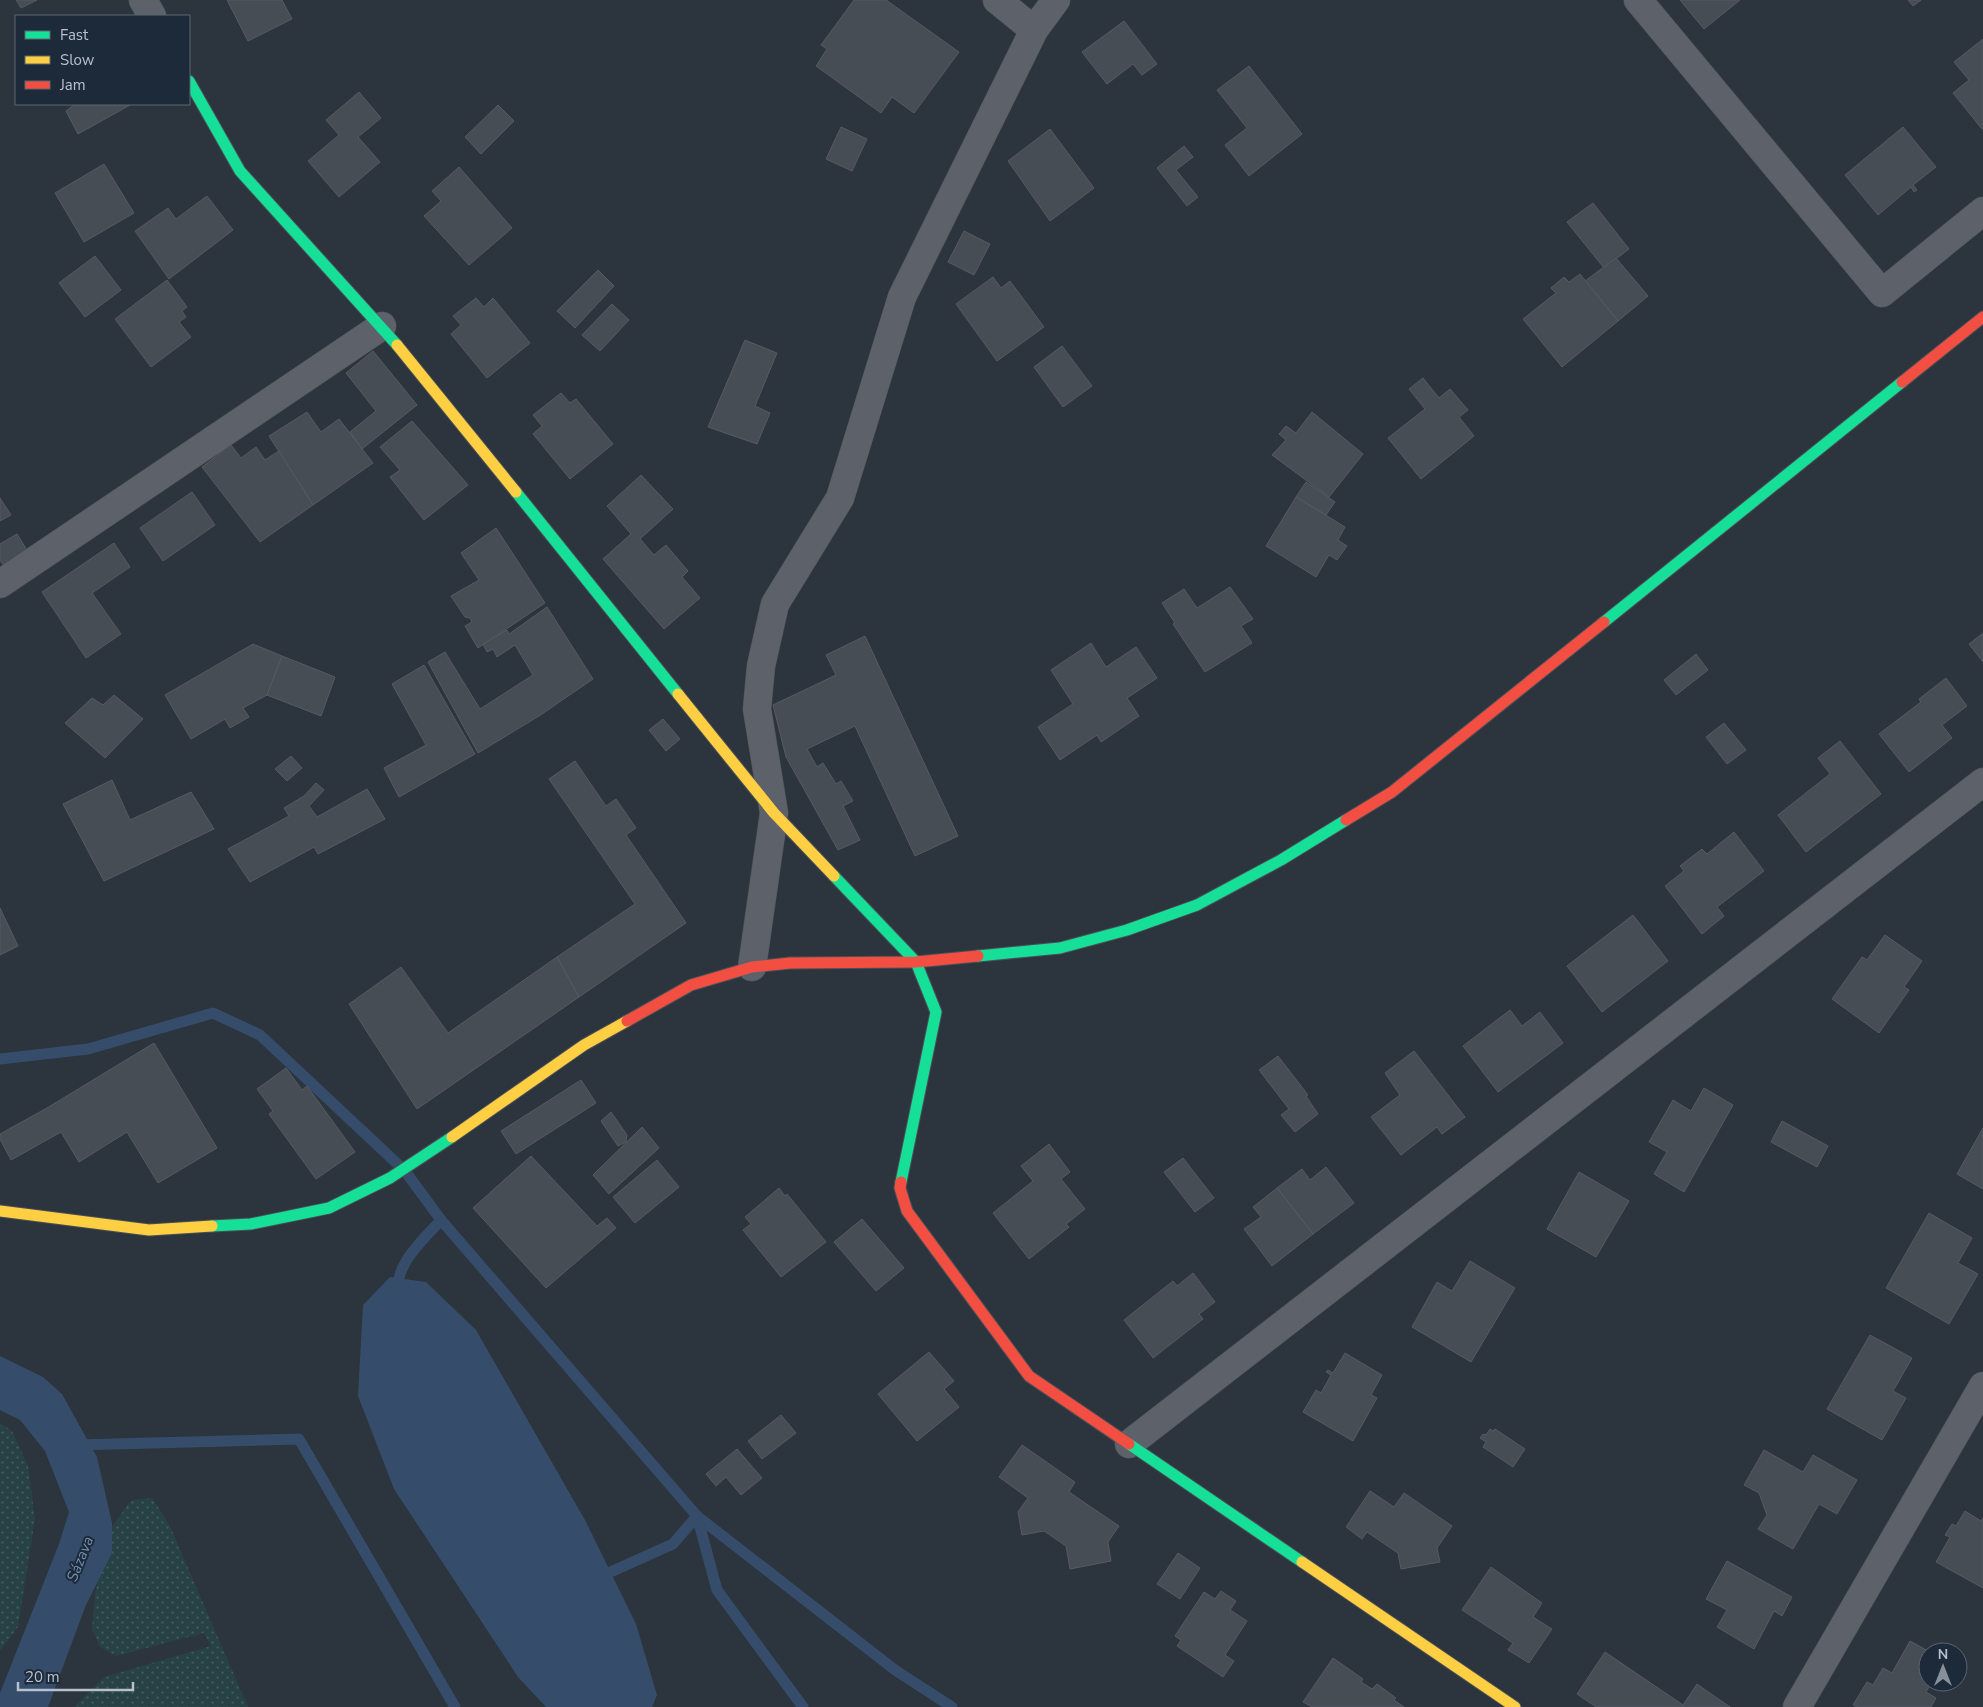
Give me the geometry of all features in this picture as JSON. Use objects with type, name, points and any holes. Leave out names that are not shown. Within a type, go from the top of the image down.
[{"type":"main road","points":[[190,83],[240,171],[382,326],[774,813],[916,962],[936,1012],[900,1188],[907,1212],[1029,1376],[1515,1707]]},
{"type":"main road","points":[[0,1211],[149,1230],[251,1224],[329,1208],[390,1178],[413,1164],[584,1045],[691,985],[752,967],[790,963],[916,962],[1060,948],[1127,930],[1197,905],[1281,860],[1392,792],[1983,317]]},
{"type":"street","points":[[143,0],[151,15]]},
{"type":"street","points":[[997,0],[1034,30]]},
{"type":"street","points":[[752,967],[774,813],[756,709],[761,666],[775,604],[840,498],[902,296],[1034,30],[1056,0]]},
{"type":"street","points":[[1638,0],[1882,293],[1983,211]]},
{"type":"street","points":[[0,584],[382,326]]},
{"type":"street","points":[[1128,1444],[1983,782]]},
{"type":"street","points":[[1797,1707],[1983,1386]]},
{"type":"green space","points":[[0,1423],[12,1431],[28,1466],[35,1519],[18,1627],[0,1651]]},
{"type":"green space","points":[[152,1498],[169,1524],[248,1707],[74,1707],[104,1677],[211,1646],[204,1633],[116,1656],[100,1647],[92,1629],[95,1593],[112,1527],[131,1500]]},
{"type":"water","points":[[390,1277],[426,1282],[476,1330],[585,1520],[636,1624],[657,1695],[652,1707],[546,1707],[518,1677],[394,1489],[358,1396],[363,1305]]},
{"type":"water","name":"Sázava","points":[[0,1356],[43,1377],[62,1394],[97,1457],[112,1523],[112,1553],[86,1605],[48,1707],[0,1707],[0,1693],[59,1544],[69,1512],[45,1451],[20,1420],[0,1410]]},
{"type":"building","points":[[16,0],[37,0],[21,8]]},
{"type":"building","points":[[227,0],[282,0],[292,19],[248,41]]},
{"type":"building","points":[[854,0],[886,0],[959,52],[914,113],[892,97],[881,113],[816,66],[827,49],[821,45]]},
{"type":"building","points":[[1680,0],[1740,0],[1704,29]]},
{"type":"building","points":[[1908,0],[1921,0],[1913,6]]},
{"type":"building","points":[[1124,21],[1157,64],[1142,75],[1133,64],[1107,84],[1082,52]]},
{"type":"building","points":[[1983,39],[1982,129],[1953,93],[1969,80],[1954,62]]},
{"type":"building","points":[[1249,66],[1302,134],[1249,176],[1225,145],[1247,128],[1217,90]]},
{"type":"building","points":[[359,92],[381,118],[358,137],[380,162],[339,197],[308,161],[339,135],[326,120]]},
{"type":"building","points":[[74,105],[130,105],[78,134],[66,111]]},
{"type":"building","points":[[498,105],[514,121],[481,154],[465,137]]},
{"type":"building","points":[[841,127],[867,139],[852,171],[826,159]]},
{"type":"building","points":[[1903,127],[1936,167],[1913,185],[1917,190],[1914,192],[1911,187],[1878,215],[1845,175]]},
{"type":"building","points":[[1050,129],[1094,188],[1050,221],[1008,161]]},
{"type":"building","points":[[1184,146],[1193,157],[1176,170],[1198,197],[1187,206],[1157,168]]},
{"type":"building","points":[[104,164],[134,213],[84,242],[55,193]]},
{"type":"building","points":[[459,167],[512,228],[469,265],[424,216],[441,201],[432,191]]},
{"type":"building","points":[[207,196],[233,230],[169,279],[135,231],[168,208],[176,219]]},
{"type":"building","points":[[1593,203],[1629,249],[1604,268],[1567,222]]},
{"type":"building","points":[[964,231],[990,244],[974,275],[948,262]]},
{"type":"building","points":[[95,256],[121,290],[85,317],[59,283]]},
{"type":"building","points":[[1616,258],[1648,296],[1618,321],[1585,281]]},
{"type":"building","points":[[598,270],[614,286],[575,328],[557,311]]},
{"type":"building","points":[[1580,274],[1618,321],[1562,367],[1523,319],[1556,293],[1551,288],[1564,277],[1569,282]]},
{"type":"building","points":[[993,277],[1001,288],[1010,281],[1044,327],[997,361],[956,304]]},
{"type":"building","points":[[167,280],[187,307],[182,311],[186,317],[179,322],[191,337],[151,367],[115,319]]},
{"type":"building","points":[[476,298],[484,307],[493,298],[530,343],[487,378],[451,334],[461,325],[453,316]]},
{"type":"building","points":[[612,304],[629,320],[600,351],[582,335]]},
{"type":"building","points":[[745,340],[777,353],[755,406],[770,413],[757,444],[708,427]]},
{"type":"building","points":[[1062,346],[1092,386],[1063,407],[1034,367]]},
{"type":"building","points":[[373,351],[417,405],[362,449],[350,432],[376,411],[346,373]]},
{"type":"building","points":[[1423,378],[1439,398],[1450,389],[1468,410],[1459,417],[1474,436],[1421,479],[1388,438],[1425,409],[1409,389]]},
{"type":"building","points":[[561,393],[570,403],[576,399],[613,444],[570,479],[533,434],[542,426],[533,415]]},
{"type":"building","points":[[307,412],[321,432],[339,419],[373,463],[313,505],[269,436]]},
{"type":"building","points":[[1312,412],[1363,454],[1329,497],[1272,455],[1286,440],[1279,434],[1286,426],[1296,433]]},
{"type":"building","points":[[412,421],[468,485],[424,520],[390,477],[400,470],[380,447]]},
{"type":"building","points":[[231,445],[241,458],[256,447],[265,460],[279,451],[313,505],[260,542],[202,467]]},
{"type":"building","points":[[641,475],[673,509],[640,539],[654,555],[666,545],[688,571],[682,577],[700,598],[664,629],[603,559],[631,534],[607,506]]},
{"type":"building","points":[[1306,482],[1335,502],[1326,515],[1296,497]]},
{"type":"building","points":[[192,492],[215,525],[163,561],[140,528]]},
{"type":"building","points":[[1296,497],[1345,527],[1338,540],[1347,546],[1337,560],[1329,555],[1316,577],[1266,546]]},
{"type":"building","points":[[0,498],[11,515],[0,521]]},
{"type":"building","points":[[496,528],[545,603],[478,648],[465,626],[472,622],[470,618],[465,617],[451,596],[479,580],[461,553]]},
{"type":"building","points":[[17,534],[30,555],[6,569],[0,560],[0,544]]},
{"type":"building","points":[[114,543],[130,567],[92,593],[121,634],[86,658],[42,592]]},
{"type":"building","points":[[1230,587],[1253,619],[1241,626],[1252,643],[1205,672],[1173,624],[1175,623],[1162,603],[1184,589],[1197,608]]},
{"type":"building","points":[[547,607],[593,679],[539,716],[478,753],[428,662],[445,652],[480,709],[533,675],[515,645],[497,657],[493,649],[487,652],[483,644],[507,630],[509,634]]},
{"type":"building","points":[[1983,633],[1983,662],[1969,644]]},
{"type":"building","points":[[865,636],[958,836],[915,856],[855,726],[807,749],[817,767],[823,763],[836,784],[841,781],[853,801],[843,806],[860,840],[838,850],[786,757],[773,705],[836,675],[826,655]]},
{"type":"building","points":[[1091,643],[1106,667],[1136,647],[1157,678],[1127,698],[1139,716],[1101,742],[1097,735],[1060,760],[1038,727],[1073,704],[1051,670]]},
{"type":"building","points":[[253,644],[282,656],[267,695],[243,708],[249,717],[230,728],[225,719],[191,739],[165,695]]},
{"type":"building","points":[[1696,654],[1708,670],[1676,695],[1664,680]]},
{"type":"building","points":[[282,656],[335,677],[321,716],[267,695]]},
{"type":"building","points":[[424,665],[475,754],[399,797],[384,768],[426,745],[392,684]]},
{"type":"building","points":[[1946,678],[1967,706],[1942,725],[1952,738],[1909,772],[1879,734],[1921,702],[1919,699]]},
{"type":"building","points":[[114,695],[143,719],[105,758],[65,723],[92,698],[103,705]]},
{"type":"building","points":[[663,719],[680,739],[666,751],[649,730]]},
{"type":"building","points":[[1724,723],[1746,750],[1727,764],[1706,737]]},
{"type":"building","points":[[1840,741],[1881,794],[1806,852],[1778,815],[1830,774],[1818,758]]},
{"type":"building","points":[[291,756],[302,768],[287,781],[275,769]]},
{"type":"building","points":[[575,761],[606,806],[616,799],[636,828],[626,835],[686,923],[579,997],[557,957],[635,904],[549,779]]},
{"type":"building","points":[[112,780],[130,820],[191,792],[214,829],[104,881],[63,804]]},
{"type":"building","points":[[316,783],[324,790],[309,806],[317,817],[367,789],[385,819],[318,854],[314,847],[250,882],[228,849],[289,816],[284,808],[304,796]]},
{"type":"building","points":[[1734,832],[1764,871],[1717,907],[1724,916],[1702,934],[1665,886],[1684,871],[1680,866],[1702,849],[1707,854]]},
{"type":"building","points":[[0,908],[18,946],[0,955]]},
{"type":"building","points":[[1633,915],[1668,961],[1602,1012],[1567,966]]},
{"type":"building","points":[[1885,935],[1922,961],[1904,987],[1909,990],[1879,1033],[1832,999],[1862,957],[1867,960]]},
{"type":"building","points":[[557,957],[579,997],[417,1109],[349,1004],[401,967],[448,1033]]},
{"type":"building","points":[[1510,1010],[1522,1026],[1540,1012],[1563,1043],[1498,1092],[1463,1046]]},
{"type":"building","points":[[154,1043],[217,1148],[158,1183],[127,1132],[79,1162],[61,1132],[11,1160],[0,1139],[0,1134],[47,1108]]},
{"type":"building","points":[[1414,1051],[1465,1117],[1442,1134],[1437,1127],[1401,1155],[1371,1117],[1400,1095],[1385,1073]]},
{"type":"building","points":[[1278,1056],[1308,1095],[1306,1096],[1318,1114],[1295,1132],[1281,1115],[1289,1109],[1259,1070]]},
{"type":"building","points":[[286,1068],[302,1090],[307,1086],[355,1152],[316,1179],[269,1114],[273,1111],[257,1089]]},
{"type":"building","points":[[581,1080],[596,1103],[516,1154],[501,1131]]},
{"type":"building","points":[[1704,1088],[1733,1105],[1684,1192],[1654,1174],[1667,1152],[1649,1142],[1673,1100],[1691,1111]]},
{"type":"building","points":[[611,1112],[627,1135],[626,1142],[618,1146],[601,1121]]},
{"type":"building","points":[[1782,1121],[1828,1146],[1817,1167],[1771,1142]]},
{"type":"building","points":[[642,1127],[659,1148],[609,1194],[593,1175]]},
{"type":"building","points":[[1983,1128],[1983,1189],[1957,1174]]},
{"type":"building","points":[[1049,1144],[1070,1172],[1061,1179],[1085,1209],[1066,1224],[1069,1227],[1029,1259],[993,1213],[1033,1181],[1021,1166]]},
{"type":"building","points":[[531,1156],[597,1226],[607,1218],[616,1228],[546,1288],[473,1208]]},
{"type":"building","points":[[1183,1158],[1214,1198],[1195,1212],[1164,1172]]},
{"type":"building","points":[[657,1160],[679,1187],[635,1223],[613,1197]]},
{"type":"building","points":[[1326,1167],[1354,1203],[1313,1234],[1277,1188],[1302,1169],[1310,1180]]},
{"type":"building","points":[[1579,1172],[1629,1201],[1596,1257],[1547,1229]]},
{"type":"building","points":[[779,1188],[785,1196],[787,1194],[826,1242],[781,1277],[743,1230],[751,1224],[745,1217]]},
{"type":"building","points":[[1277,1188],[1313,1234],[1272,1266],[1244,1229],[1261,1217],[1253,1207]]},
{"type":"building","points":[[1929,1213],[1972,1238],[1958,1263],[1978,1274],[1949,1324],[1886,1288]]},
{"type":"building","points":[[862,1219],[904,1268],[876,1291],[834,1242]]},
{"type":"building","points":[[1470,1261],[1515,1288],[1471,1362],[1412,1327],[1437,1282],[1452,1291]]},
{"type":"building","points":[[1193,1273],[1215,1302],[1199,1314],[1203,1319],[1153,1358],[1124,1320],[1173,1281],[1177,1286]]},
{"type":"building","points":[[1870,1335],[1912,1358],[1893,1391],[1906,1398],[1882,1440],[1827,1409]]},
{"type":"building","points":[[929,1352],[954,1381],[944,1389],[959,1407],[917,1441],[878,1394]]},
{"type":"building","points":[[1345,1353],[1382,1375],[1371,1395],[1377,1398],[1353,1441],[1303,1412],[1316,1390],[1321,1393],[1331,1375],[1326,1372],[1328,1370],[1333,1373]]},
{"type":"building","points":[[781,1415],[796,1433],[762,1459],[748,1441]]},
{"type":"building","points":[[1490,1429],[1493,1431],[1495,1429],[1525,1449],[1513,1467],[1483,1447],[1486,1442],[1480,1438],[1483,1434],[1486,1435]]},
{"type":"building","points":[[1022,1445],[1075,1482],[1069,1492],[1119,1526],[1108,1542],[1111,1561],[1070,1569],[1066,1546],[1044,1531],[1022,1535],[1018,1512],[1028,1498],[999,1477]]},
{"type":"building","points":[[737,1449],[762,1478],[741,1495],[726,1477],[716,1486],[706,1474]]},
{"type":"building","points":[[1764,1450],[1803,1472],[1813,1455],[1857,1480],[1837,1514],[1819,1504],[1793,1549],[1758,1529],[1767,1515],[1759,1493],[1744,1485]]},
{"type":"building","points":[[1370,1491],[1394,1507],[1404,1493],[1452,1526],[1437,1548],[1440,1562],[1401,1569],[1398,1553],[1367,1532],[1362,1539],[1346,1527]]},
{"type":"building","points":[[1965,1511],[1981,1521],[1983,1518],[1983,1588],[1936,1562],[1950,1537],[1945,1535],[1952,1524],[1956,1526]]},
{"type":"building","points":[[1178,1553],[1200,1568],[1180,1599],[1157,1584]]},
{"type":"building","points":[[1727,1561],[1792,1597],[1782,1616],[1774,1611],[1754,1649],[1717,1627],[1727,1610],[1706,1599]]},
{"type":"building","points":[[1491,1567],[1542,1603],[1533,1617],[1552,1629],[1529,1663],[1508,1650],[1513,1643],[1462,1610]]},
{"type":"building","points":[[1221,1591],[1236,1601],[1230,1610],[1247,1621],[1225,1655],[1234,1661],[1223,1677],[1177,1646],[1181,1640],[1175,1636],[1204,1592],[1215,1599]]},
{"type":"building","points":[[1910,1641],[1918,1645],[1918,1692],[1926,1692],[1936,1698],[1931,1707],[1857,1707],[1853,1705],[1867,1682],[1873,1685],[1883,1668],[1892,1673]]},
{"type":"building","points":[[1605,1652],[1683,1705],[1697,1684],[1730,1707],[1596,1707],[1577,1694]]},
{"type":"building","points":[[1333,1658],[1363,1679],[1361,1682],[1372,1689],[1377,1684],[1396,1698],[1394,1700],[1404,1707],[1312,1707],[1303,1702]]},
{"type":"waterway","points":[[0,1059],[88,1049],[213,1013],[260,1035],[405,1171],[441,1220],[697,1516],[895,1670],[952,1707]]},
{"type":"waterway","points":[[401,1293],[399,1284],[400,1274],[405,1264],[419,1244],[441,1220]]},
{"type":"waterway","points":[[76,1445],[299,1439],[455,1707]]},
{"type":"waterway","points":[[697,1516],[717,1590],[803,1707]]},
{"type":"waterway","points":[[597,1578],[673,1544],[697,1516]]},
{"type":"traffic: fast","points":[[190,83],[240,171],[397,345]]},
{"type":"traffic: fast","points":[[1604,622],[1902,382]]},
{"type":"traffic: fast","points":[[516,492],[678,694]]},
{"type":"traffic: fast","points":[[978,956],[1060,948],[1127,930],[1197,905],[1281,860],[1346,820]]},
{"type":"traffic: fast","points":[[834,876],[916,962],[936,1012],[901,1182]]},
{"type":"traffic: fast","points":[[212,1226],[251,1224],[329,1208],[390,1178],[452,1137]]},
{"type":"traffic: fast","points":[[1129,1444],[1302,1562]]},
{"type":"traffic: slow","points":[[397,345],[516,492]]},
{"type":"traffic: slow","points":[[678,694],[774,813],[834,876]]},
{"type":"traffic: slow","points":[[452,1137],[584,1045],[627,1021]]},
{"type":"traffic: slow","points":[[0,1211],[149,1230],[212,1226]]},
{"type":"traffic: slow","points":[[1302,1562],[1515,1707]]},
{"type":"traffic: jam","points":[[1902,382],[1983,317]]},
{"type":"traffic: jam","points":[[1346,820],[1392,792],[1604,622]]},
{"type":"traffic: jam","points":[[627,1021],[691,985],[752,967],[790,963],[916,962],[978,956]]},
{"type":"traffic: jam","points":[[901,1182],[900,1188],[907,1211],[1029,1376],[1129,1444]]}]
